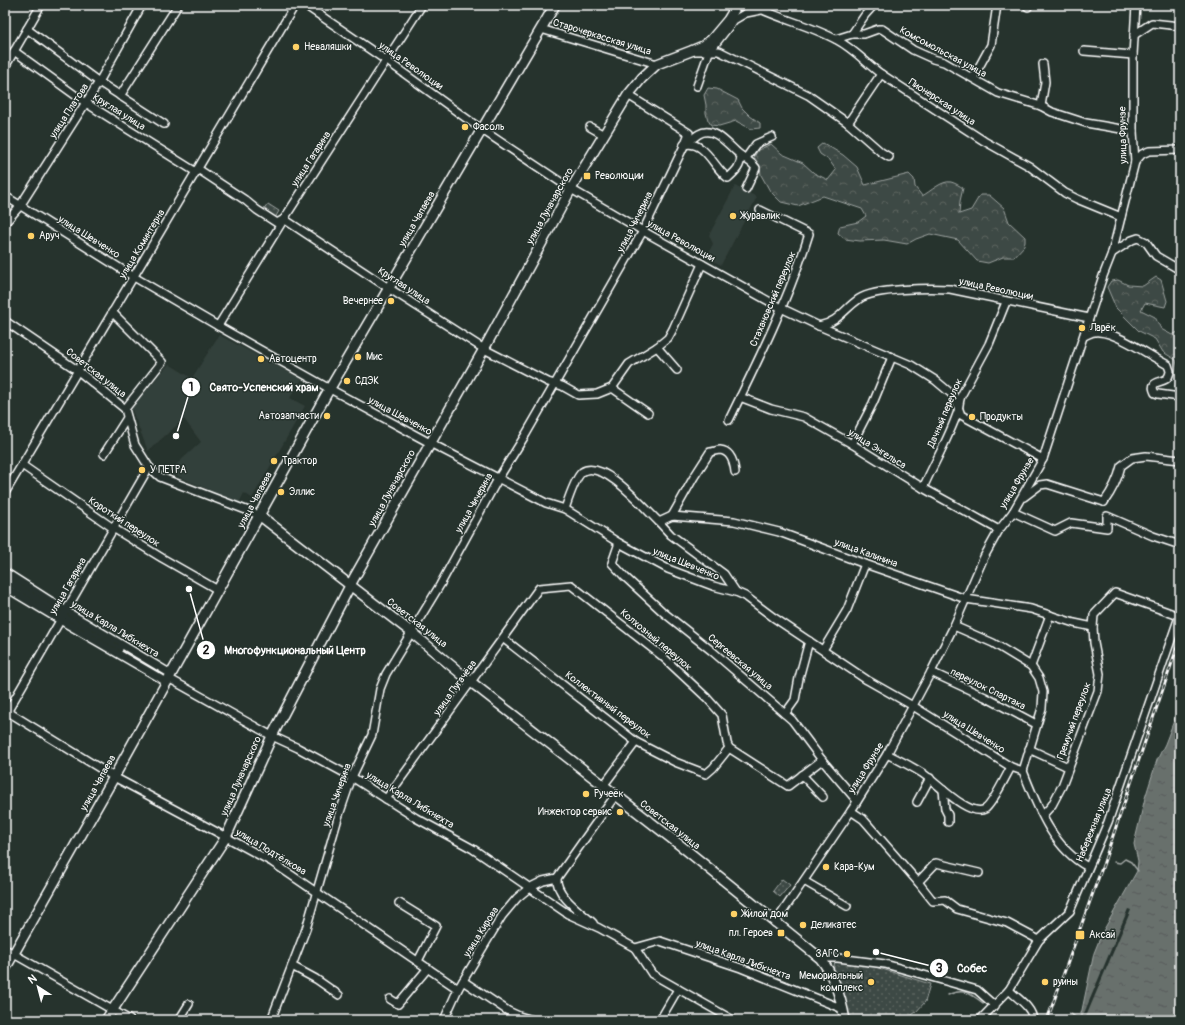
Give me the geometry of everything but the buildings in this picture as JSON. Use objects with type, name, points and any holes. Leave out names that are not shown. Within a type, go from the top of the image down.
[{"type":"main road","name":"улица Чапаева","points":[[5,969],[114,778],[330,389],[390,289],[481,129],[555,5]]},
{"type":"main road","name":"улица Луначарского","points":[[106,1020],[226,837],[272,736],[350,585],[484,349],[571,188],[628,95],[642,78],[657,64],[703,46],[712,39],[728,20],[737,5]]},
{"type":"main road","name":"Советская улица","points":[[259,515],[412,632],[471,682],[615,796],[685,849],[820,958],[829,971],[843,1009],[845,1020]]},
{"type":"street","points":[[5,67],[40,5]]},
{"type":"street","name":"улица Платова","points":[[5,223],[20,206],[86,103],[142,5]]},
{"type":"street","points":[[120,96],[178,5]]},
{"type":"street","name":"улица Коминтерна","points":[[5,493],[295,5]]},
{"type":"street","name":"улица Революции","points":[[305,5],[387,61],[481,129],[571,188],[643,231],[781,308],[819,326],[828,324],[837,319],[860,298],[886,292],[932,288],[950,289],[1006,302],[1089,318]]},
{"type":"street","name":"улица Гагарина","points":[[218,326],[284,219],[422,5]]},
{"type":"street","name":"Пионерская улица","points":[[752,5],[761,10],[836,39],[854,51],[866,63],[881,74],[984,141],[1029,166],[1065,193],[1121,217]]},
{"type":"street","points":[[852,34],[874,5]]},
{"type":"street","points":[[973,78],[991,45],[997,5]]},
{"type":"street","name":"улица Фрунзе","points":[[776,923],[851,811],[887,754],[954,626],[984,557],[999,530],[1013,512],[1043,459],[1103,276],[1112,253],[1135,162],[1133,130],[1133,55],[1136,5]]},
{"type":"street","points":[[697,86],[708,52],[734,20],[746,13],[761,10]]},
{"type":"street","points":[[1134,35],[1152,23],[1180,26]]},
{"type":"street","name":"Круглая улица","points":[[27,29],[99,82],[164,124]]},
{"type":"street","name":"Старочеркасская улица","points":[[541,29],[657,64]]},
{"type":"street","name":"Комсомольская улица","points":[[836,39],[852,34],[864,34],[882,29],[913,50],[944,62],[998,93],[1041,106],[1052,112],[1086,123],[1133,130]]},
{"type":"street","points":[[691,51],[719,51],[808,96],[848,123],[881,152],[889,157]]},
{"type":"street","points":[[1084,51],[1133,55]]},
{"type":"street","name":"Круглая улица","points":[[14,52],[86,103],[246,200],[257,210],[277,223],[284,219],[484,349],[554,385],[562,386],[578,395],[597,394],[612,388]]},
{"type":"street","points":[[1041,106],[1045,82],[1043,64]]},
{"type":"street","points":[[848,123],[881,74]]},
{"type":"street","name":"улица Чичерина","points":[[271,1020],[292,966],[317,892],[338,818],[352,777],[372,735],[380,689],[386,674],[440,585],[498,479],[643,231],[684,146],[689,133],[628,95]]},
{"type":"street","points":[[590,127],[604,135]]},
{"type":"street","points":[[684,146],[701,133],[712,133],[721,138],[743,157],[752,162],[756,168],[746,189]]},
{"type":"street","points":[[684,146],[690,144],[697,146],[709,156],[722,174],[728,178],[736,171],[743,157],[756,144],[772,137]]},
{"type":"street","points":[[1135,162],[1142,154],[1148,151],[1180,150]]},
{"type":"street","name":"улица Шевченко","points":[[5,196],[134,277],[330,389],[498,479],[546,503],[565,509],[619,543],[668,570],[745,596],[773,617],[866,680],[913,706],[1011,767],[1023,771]]},
{"type":"street","name":"Стахановский переулок","points":[[729,420],[796,275],[809,234],[760,210]]},
{"type":"street","points":[[1112,253],[1132,240],[1138,238],[1146,242],[1156,256],[1180,270]]},
{"type":"street","points":[[648,413],[612,388],[629,364],[668,338],[702,264]]},
{"type":"street","name":"Дачный переулок","points":[[923,488],[958,409],[961,396],[989,344],[998,325],[1006,302]]},
{"type":"street","points":[[112,312],[162,362],[125,409]]},
{"type":"street","name":"Советская улица","points":[[5,320],[78,370],[125,409],[135,445],[149,467],[160,477],[259,515]]},
{"type":"street","points":[[819,326],[911,365],[935,380],[954,396],[961,415],[1043,459]]},
{"type":"street","points":[[1084,336],[1093,332],[1112,335],[1168,365],[1170,371],[1169,377],[1166,380],[1156,383],[1153,386],[1153,389],[1155,393],[1158,394],[1180,397]]},
{"type":"street","points":[[656,347],[678,370]]},
{"type":"street","points":[[852,444],[873,403],[892,357]]},
{"type":"street","name":"улица Энгельса","points":[[740,397],[771,409],[804,417],[852,444],[923,488],[999,530]]},
{"type":"street","points":[[104,454],[127,418]]},
{"type":"street","points":[[672,516],[694,476],[710,452],[719,450],[725,452],[733,460],[735,472]]},
{"type":"street","points":[[1104,502],[1109,496],[1119,476],[1121,466],[1132,458],[1146,456],[1180,460]]},
{"type":"street","name":"Короткий переулок","points":[[22,465],[113,528],[218,590]]},
{"type":"street","name":"улица Гагарина","points":[[6,712],[149,467]]},
{"type":"street","points":[[565,509],[578,476],[583,472],[596,470],[615,480],[659,522]]},
{"type":"street","points":[[1020,500],[1040,485],[1053,484],[1104,502]]},
{"type":"street","points":[[1013,512],[1055,531],[1071,523],[1107,528],[1107,516],[1104,502]]},
{"type":"street","name":"улица Калинина","points":[[659,522],[672,516],[734,521],[779,532],[966,599],[1031,609],[1074,623],[1093,627]]},
{"type":"street","points":[[1107,516],[1153,536],[1180,545]]},
{"type":"street","name":"улица Шевченко","points":[[659,522],[670,535],[724,574],[736,592]]},
{"type":"street","name":"Сергеевская улица","points":[[619,543],[612,562],[625,577],[663,612],[712,651],[792,720],[822,760],[857,801]]},
{"type":"street","points":[[823,650],[847,610],[865,564]]},
{"type":"street","name":"улица Карла Либкнехта","points":[[5,572],[63,616]]},
{"type":"street","name":"улица Карла Либкнехта","points":[[5,579],[63,616],[169,678],[272,736],[352,777],[416,818],[473,849],[568,914],[599,928],[635,948],[652,974],[733,1020]]},
{"type":"street","name":"Колхозный переулок","points":[[539,588],[571,585],[662,656],[687,678],[722,715],[729,748]]},
{"type":"street","name":"улица Карла Либкнехта","points":[[5,587],[63,616],[169,678]]},
{"type":"street","name":"улица Пугачёва","points":[[386,799],[504,639],[539,588]]},
{"type":"street","points":[[1093,627],[1094,615],[1115,593],[1179,615]]},
{"type":"street","points":[[1031,666],[1050,615]]},
{"type":"street","name":"Набережная улица","points":[[980,1020],[1010,990],[1039,940],[1070,911],[1108,822],[1179,615]]},
{"type":"street","points":[[954,626],[993,643],[1031,666],[1039,678],[1043,692],[1042,708],[1023,771],[1030,790],[1051,833],[1066,851],[1077,861],[1088,867]]},
{"type":"street","name":"Гремучий переулок","points":[[1043,815],[1052,805],[1062,786],[1098,691],[1100,674],[1094,643],[1093,627]]},
{"type":"street","name":"Коллективный переулок","points":[[504,639],[636,742],[675,762],[706,774],[713,768],[729,748]]},
{"type":"street","points":[[785,714],[795,700],[809,641]]},
{"type":"street","name":"переулок Спартака","points":[[931,672],[985,697],[1036,724]]},
{"type":"street","name":"улица Подтёлкова","points":[[6,712],[114,778],[272,862],[458,989]]},
{"type":"street","points":[[603,786],[636,742]]},
{"type":"street","points":[[729,748],[788,786],[822,760]]},
{"type":"street","points":[[1029,749],[1068,767]]},
{"type":"street","points":[[887,754],[930,778],[943,790],[968,808],[977,810],[984,809],[990,804],[1011,767]]},
{"type":"street","points":[[802,775],[823,797]]},
{"type":"street","points":[[917,802],[930,778]]},
{"type":"street","points":[[943,790],[948,822]]},
{"type":"street","points":[[599,928],[566,898],[557,884],[557,878],[615,796]]},
{"type":"street","points":[[851,811],[863,819],[933,901],[945,900],[957,909],[1007,923],[1039,940]]},
{"type":"street","points":[[918,882],[936,863],[979,873]]},
{"type":"street","name":"улица Кирова","points":[[444,1020],[462,981],[502,916],[517,898],[529,888],[543,881],[557,878]]},
{"type":"street","points":[[804,881],[847,906]]},
{"type":"street","points":[[399,903],[436,926],[418,961]]},
{"type":"street","name":"улица Карла Либкнехта","points":[[635,948],[660,941],[741,968],[843,1009]]},
{"type":"street","points":[[5,950],[130,1020]]},
{"type":"street","points":[[820,958],[838,958],[884,964],[977,990],[994,1006]]},
{"type":"street","points":[[292,966],[316,979],[339,995]]},
{"type":"street","points":[[390,999],[398,1004],[428,968]]},
{"type":"street","points":[[462,981],[508,1011],[533,1020]]},
{"type":"street","points":[[660,1020],[678,989]]},
{"type":"street","points":[[1010,990],[1029,1009],[1033,1020]]},
{"type":"street","points":[[179,1020],[189,1004]]},
{"type":"shaded area","name":"Журавлик","points":[[735,186],[757,197],[721,265],[706,257],[713,244],[709,235]]},
{"type":"shaded area","points":[[219,335],[302,379],[290,398],[305,406],[252,498],[244,493],[239,503],[168,472],[201,442],[184,419],[148,451],[131,408],[169,364],[192,378]]},
{"type":"green space","points":[[708,88],[717,89],[738,100],[742,108],[760,123],[760,128],[751,129],[736,121],[719,126],[711,125],[706,113],[704,95]]},
{"type":"green space","points":[[823,143],[843,155],[857,167],[865,185],[909,174],[914,179],[915,187],[922,196],[944,183],[953,182],[963,188],[959,214],[971,210],[980,195],[989,195],[1004,208],[1009,222],[1025,237],[1024,246],[1014,257],[1003,257],[988,263],[977,261],[958,240],[930,234],[907,244],[884,240],[860,241],[845,239],[838,233],[840,226],[858,222],[866,216],[862,209],[823,196],[798,206],[781,202],[770,191],[761,175],[760,166],[754,157],[758,150],[771,144],[782,154],[803,163],[814,173],[828,180],[836,170],[829,160],[820,154],[817,148]]},
{"type":"green space","points":[[268,204],[279,211],[275,218],[263,211]]},
{"type":"green space","points":[[1156,277],[1161,280],[1167,301],[1165,307],[1145,303],[1141,310],[1155,317],[1161,329],[1172,335],[1180,331],[1180,389],[1174,389],[1179,375],[1176,360],[1163,352],[1155,339],[1139,331],[1116,308],[1107,287],[1111,281],[1118,280],[1128,285],[1143,286]]},
{"type":"green space","points":[[782,879],[790,885],[780,897],[773,891]]},
{"type":"green space","points":[[835,961],[866,964],[930,984],[925,1002],[916,1012],[905,1020],[849,1020],[833,971]]},
{"type":"water","points":[[1180,705],[1180,1020],[1079,1020],[1094,953],[1102,933],[1137,871],[1138,861],[1134,844],[1145,798],[1157,760],[1165,744]]},
{"type":"pier","points":[[1128,909],[1131,910],[1085,1019],[1082,1018]]},
{"type":"waterway","points":[[1114,862],[1120,863],[1125,859],[1131,862],[1138,871]]},
{"type":"waterway","points":[[948,995],[962,992],[970,994],[983,1003]]},
{"type":"waterway","points":[[1069,1013],[1080,1020]]},
{"type":"railway","points":[[1047,1020],[1103,865],[1180,639]]},
{"type":"place","name":"Неваляшки","points":[[296,47]]},
{"type":"place","name":"Фасоль","points":[[465,127]]},
{"type":"place","name":"Революции","points":[[587,176]]},
{"type":"place","name":"Журавлик","points":[[733,216]]},
{"type":"place","name":"Аруч","points":[[31,236]]},
{"type":"place","name":"Вечернее","points":[[391,301]]},
{"type":"place","name":"Ларёк","points":[[1082,328]]},
{"type":"place","name":"Мис","points":[[358,357]]},
{"type":"place","name":"Автоцентр","points":[[261,359]]},
{"type":"place","name":"СДЭК","points":[[347,381]]},
{"type":"place","name":"Автозапчасти","points":[[327,416]]},
{"type":"place","name":"Продукты","points":[[972,417]]},
{"type":"place","name":"Свято-Успенский храм","points":[[176,436]]},
{"type":"place","name":"Трактор","points":[[274,461]]},
{"type":"place","name":"У ПЕТРА","points":[[142,470]]},
{"type":"place","name":"Эллис","points":[[281,492]]},
{"type":"place","name":"Многофункциональный Центр","points":[[189,589]]},
{"type":"place","name":"Ручеёк","points":[[586,794]]},
{"type":"place","name":"Инжектор сервис","points":[[620,812]]},
{"type":"place","name":"Кара-Кум","points":[[826,867]]},
{"type":"place","name":"Жилой дом","points":[[734,914]]},
{"type":"place","name":"Деликатес","points":[[803,925]]},
{"type":"place","name":"пл. Героев","points":[[781,933]]},
{"type":"place","name":"Аксай","points":[[1080,935]]},
{"type":"place","name":"Собес","points":[[876,952]]},
{"type":"place","name":"ЗАГС","points":[[847,954]]},
{"type":"place","name":"Мемориальный комплекс","points":[[871,982]]},
{"type":"place","name":"руины","points":[[1045,982]]}]
